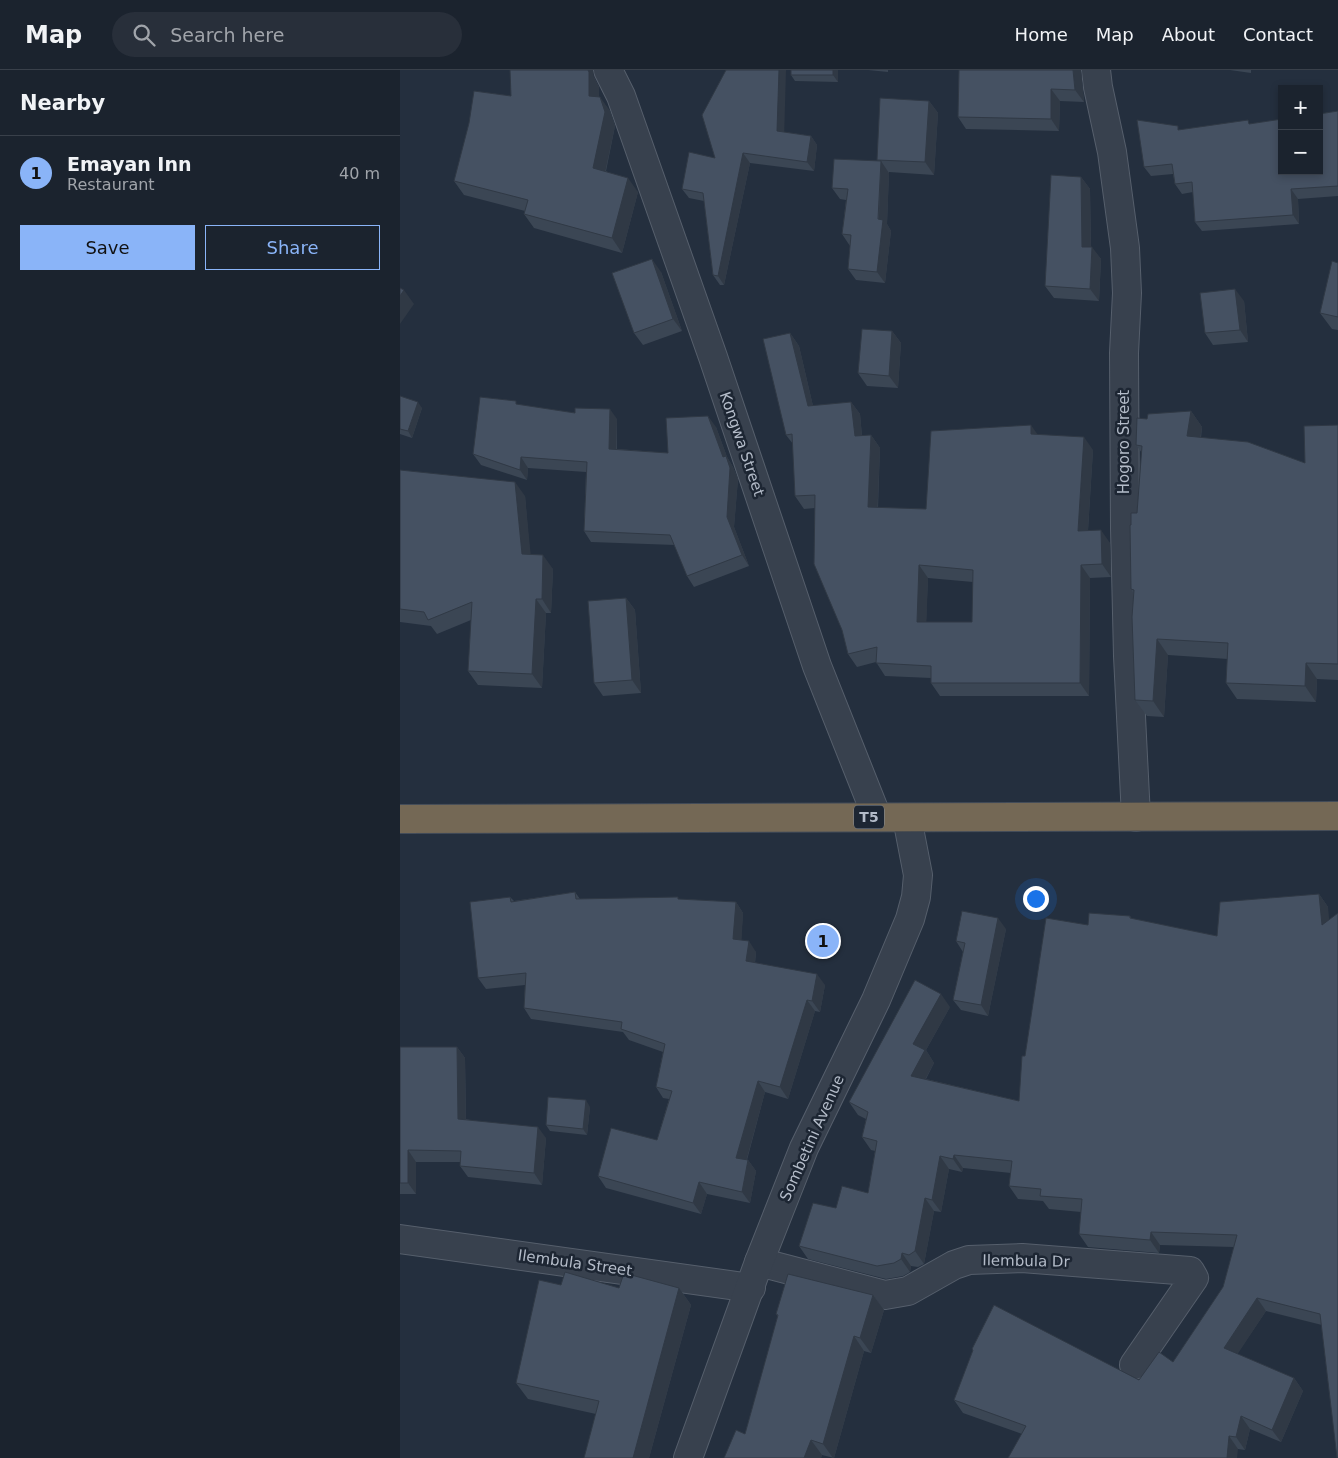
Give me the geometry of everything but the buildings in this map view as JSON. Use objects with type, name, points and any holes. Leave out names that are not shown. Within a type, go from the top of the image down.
[{"type":"highway","name":"T5","points":[[400,819],[1338,816]]},
{"type":"street","name":"Kongwa Street","points":[[608,70],[621,96],[697,310],[817,666],[877,817]]},
{"type":"street","name":"Hogoro Street","points":[[1096,70],[1112,152],[1126,248],[1124,528],[1136,817]]},
{"type":"street","name":"Sombetini Avenue","points":[[688,1458],[759,1262],[804,1148],[876,1000],[910,919],[916,897],[918,874],[906,818]]},
{"type":"street","name":"Ilembula Street","points":[[400,1238],[751,1288]]},
{"type":"street","name":"Ilembula Dr","points":[[759,1262],[885,1295],[908,1291],[954,1265],[969,1260],[1022,1258],[1190,1271],[1194,1278],[1134,1365]]},
{"type":"place","name":"Emayan Inn","points":[[823,941]]}]
